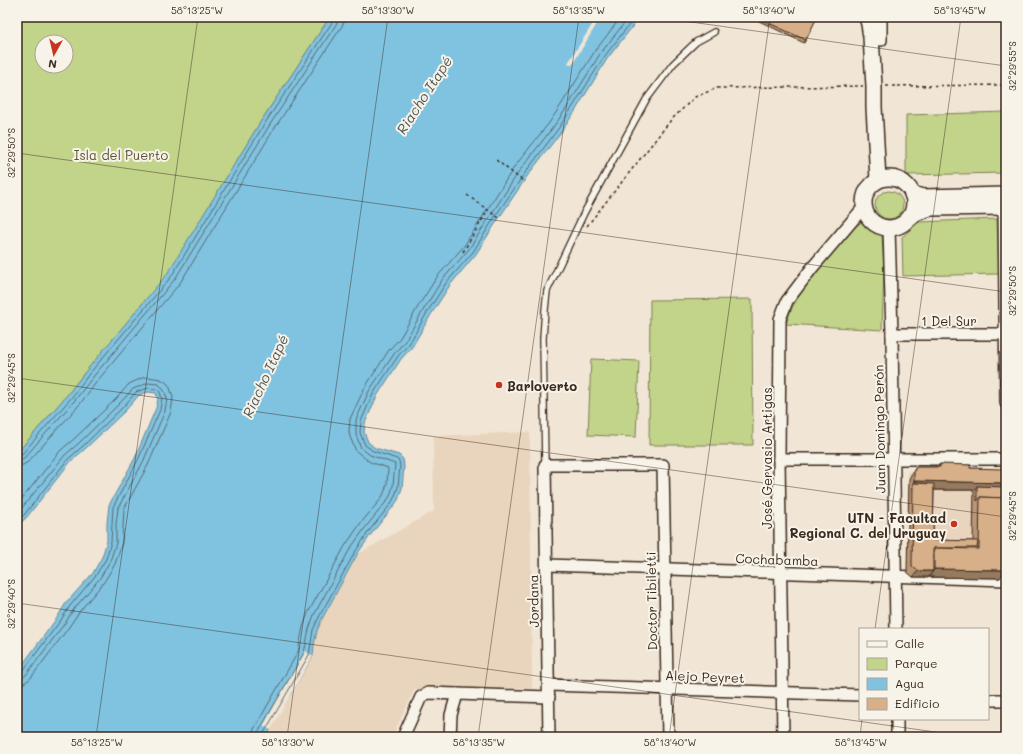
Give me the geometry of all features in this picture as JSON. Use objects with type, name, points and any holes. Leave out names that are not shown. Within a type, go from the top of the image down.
[{"type":"main road","points":[[867,17],[878,86],[882,179]]},
{"type":"main road","points":[[877,17],[881,40],[878,86]]},
{"type":"main road","points":[[894,178],[902,181],[912,194],[914,207],[912,214],[903,224],[896,227],[882,228],[875,225],[870,220],[863,208],[863,199],[866,191],[871,185],[882,179],[894,178]]},
{"type":"main road","points":[[912,194],[923,197],[1005,203]]},
{"type":"main road","points":[[908,219],[916,213],[930,208],[1005,203]]},
{"type":"street","points":[[881,17],[881,40]]},
{"type":"street","points":[[1005,203],[1006,403]]},
{"type":"street","name":"José Gervasio Artigas","points":[[783,737],[779,459],[780,319],[787,301],[812,268],[863,208]]},
{"type":"street","name":"Juan Domingo Perón","points":[[889,228],[896,628]]},
{"type":"street","name":"1 Del Sur","points":[[892,334],[1005,334]]},
{"type":"street","points":[[779,459],[1006,459]]},
{"type":"street","name":"Doctor Tibiletti","points":[[545,465],[663,465],[668,737]]},
{"type":"street","name":"Jordana","points":[[545,465],[549,737]]},
{"type":"street","name":"Cochabamba","points":[[547,565],[1006,580]]},
{"type":"street","name":"Alejo Peyret","points":[[549,685],[859,695]]},
{"type":"street","points":[[403,737],[421,697],[428,693],[549,698]]},
{"type":"street","points":[[450,737],[451,715],[457,694]]},
{"type":"street","points":[[989,700],[1006,700]]},
{"type":"street","points":[[897,720],[897,737]]},
{"type":"lane","points":[[545,465],[543,338],[548,291],[584,213],[646,100],[672,64],[696,42],[714,32]]},
{"type":"path","points":[[587,226],[671,120],[694,97],[717,88],[1006,85]]},
{"type":"path","points":[[496,160],[523,181]]},
{"type":"path","points":[[467,195],[499,218]]},
{"type":"path","points":[[463,252],[488,210]]},
{"type":"shaded area","points":[[530,432],[532,688],[415,689],[392,737],[266,737],[313,656],[317,631],[322,619],[358,554],[434,511],[433,436]]},
{"type":"shaded area","name":"UTN - Facultad Regional C. del Uruguay","points":[[938,465],[996,469],[1002,475],[1001,579],[906,573],[908,472]]},
{"type":"green space","name":"Isla del Puerto","points":[[17,17],[330,17],[261,121],[168,274],[17,453]]},
{"type":"green space","points":[[1006,112],[1006,173],[906,175],[906,115]]},
{"type":"green space","points":[[889,191],[899,195],[903,205],[899,215],[889,219],[879,215],[875,205],[879,195]]},
{"type":"green space","points":[[997,219],[999,274],[903,276],[902,237],[919,222]]},
{"type":"green space","points":[[863,221],[872,230],[882,235],[884,269],[882,330],[786,324],[791,310],[802,289],[857,225]]},
{"type":"green space","points":[[752,299],[753,445],[649,445],[650,300]]},
{"type":"green space","points":[[591,359],[639,361],[636,437],[588,435]]},
{"type":"water","name":"Riacho Itapé","points":[[330,17],[640,17],[607,59],[574,113],[528,175],[476,254],[450,285],[412,347],[401,359],[377,396],[365,423],[364,432],[368,442],[375,448],[399,455],[403,459],[404,466],[402,488],[398,500],[358,553],[322,619],[317,631],[313,656],[266,737],[17,737],[17,672],[57,618],[66,603],[93,573],[102,557],[107,541],[109,505],[135,458],[156,408],[158,399],[156,393],[148,392],[139,395],[126,410],[71,461],[26,518],[17,526],[17,453],[167,274],[261,121]]},
{"type":"pier","points":[[597,17],[601,17],[572,65],[568,63]]},
{"type":"pier","points":[[305,651],[313,656],[271,730],[263,726]]},
{"type":"building","points":[[817,17],[806,40],[758,18]]},
{"type":"building","points":[[940,464],[970,465],[970,468],[1003,469],[1006,471],[1006,483],[914,481],[914,471],[916,467],[940,467]]},
{"type":"building","points":[[913,483],[934,484],[933,540],[978,541],[977,548],[934,548],[933,571],[918,571],[912,566]]},
{"type":"building","points":[[977,486],[1004,487],[1004,498],[980,497],[977,501]]},
{"type":"building","points":[[980,497],[1006,498],[1006,570],[934,569],[934,548],[979,549]]},
{"type":"place","name":"Barloverto","points":[[499,385]]},
{"type":"place","name":"UTN - Facultad Regional C. del Uruguay","points":[[954,524]]}]
